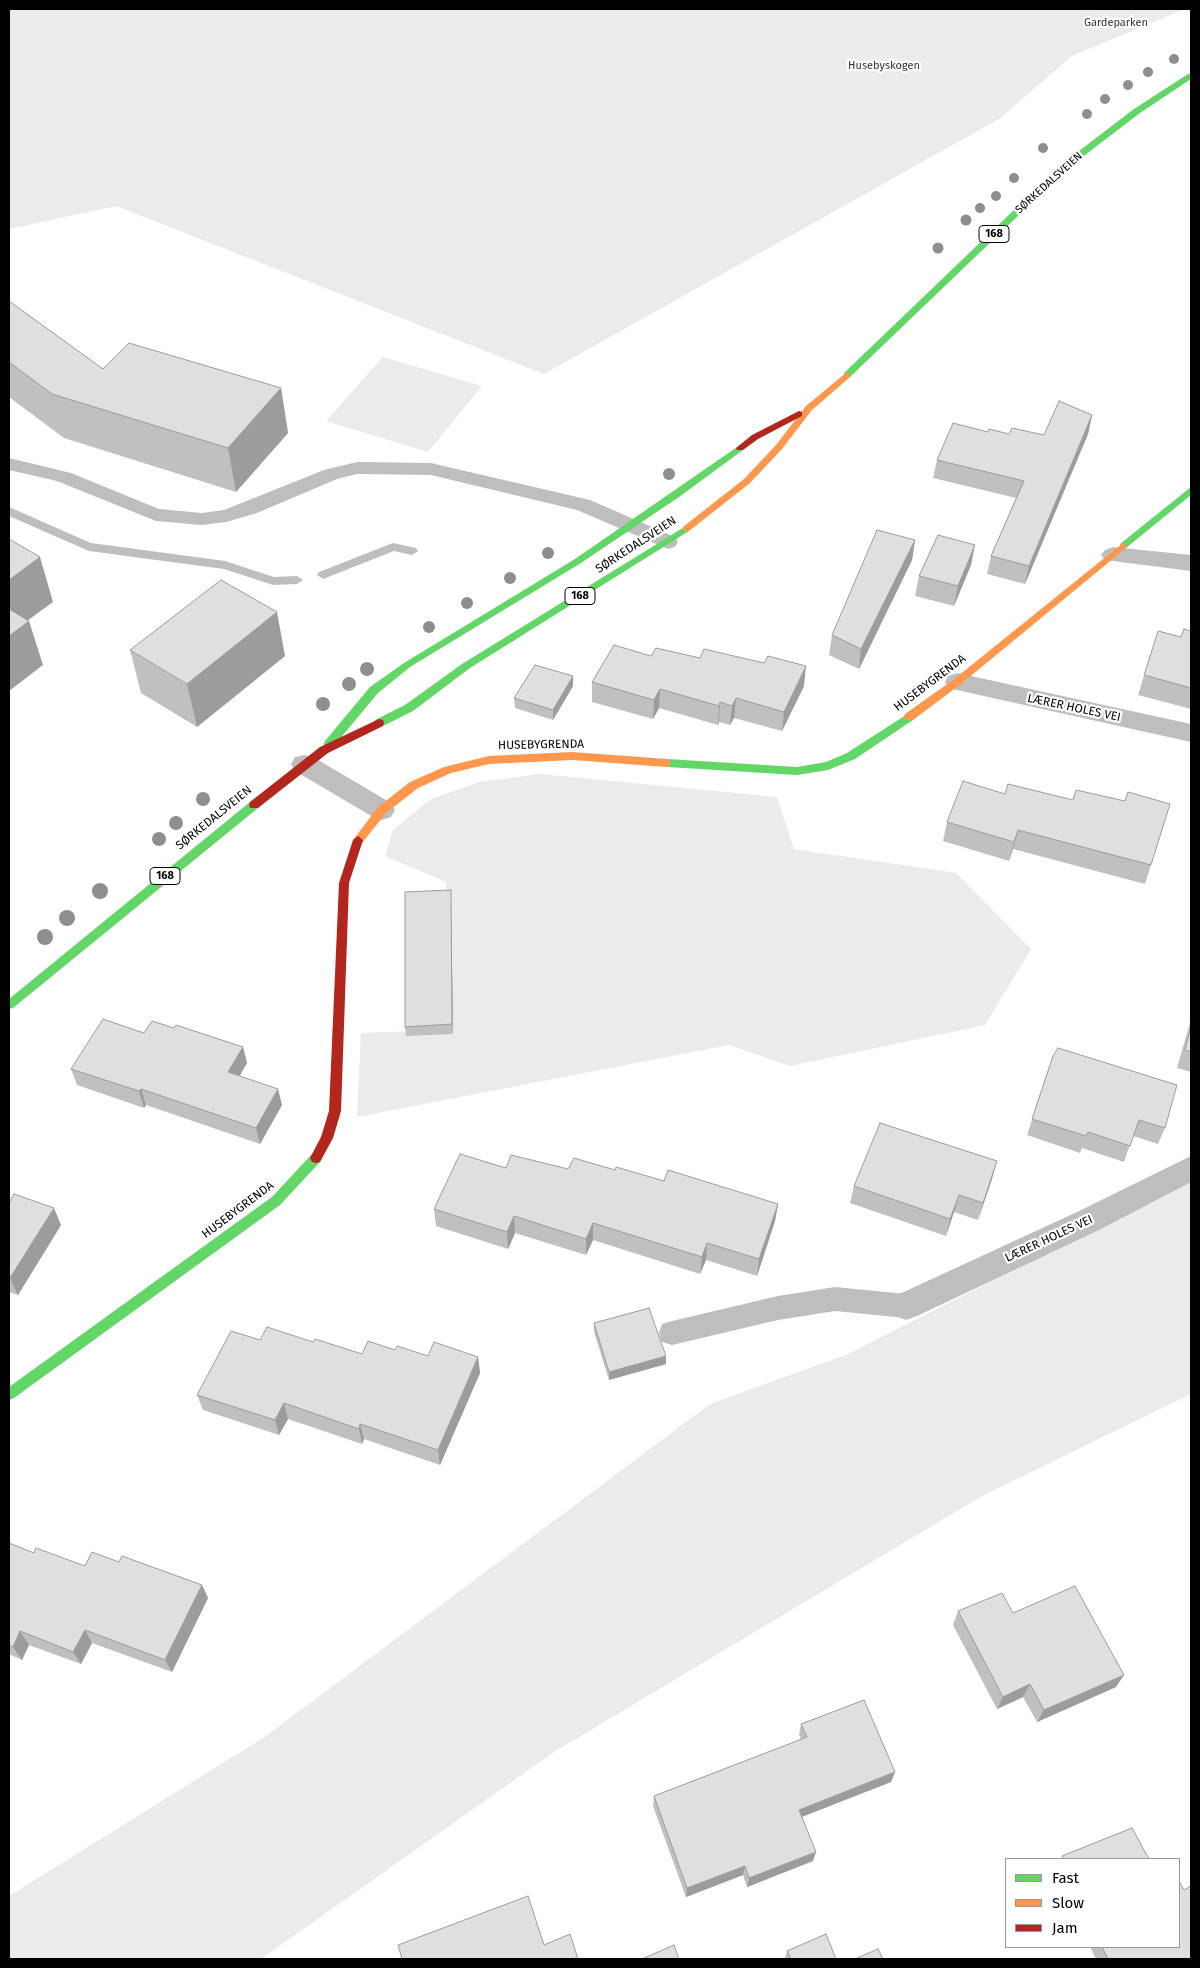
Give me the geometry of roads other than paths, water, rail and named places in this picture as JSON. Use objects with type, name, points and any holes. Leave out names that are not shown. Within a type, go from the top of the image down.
[{"type":"main road","name":"SØRKEDALSVEIEN","points":[[314,757],[409,708],[466,666],[668,542],[709,513],[747,481],[779,447],[810,408],[855,368],[1065,166],[1137,111],[1191,76]]},
{"type":"main road","name":"SØRKEDALSVEIEN","points":[[9,1005],[314,757],[374,690],[407,665],[510,603],[633,525],[755,437],[810,408]]},
{"type":"main road","name":"HUSEBYGRENDA","points":[[9,1394],[276,1200],[315,1161],[328,1138],[335,1111],[344,883],[359,837],[382,810],[414,785],[448,770],[489,760],[572,756],[756,770],[797,771],[828,766],[851,756],[880,738],[957,682],[1191,490]]},
{"type":"street","points":[[1113,555],[1191,563]]},
{"type":"street","name":"LÆRER HOLES VEI","points":[[957,682],[1191,733]]},
{"type":"street","points":[[314,757],[382,810]]},
{"type":"street","name":"LÆRER HOLES VEI","points":[[906,1306],[1088,1221],[1191,1168]]},
{"type":"lane","points":[[9,464],[41,470],[156,515],[202,519],[226,516],[273,500],[309,481],[357,468],[431,470],[474,478],[583,505],[633,525],[668,542]]},
{"type":"lane","points":[[672,1333],[778,1308],[835,1299],[872,1301],[906,1306]]},
{"type":"waterway","points":[[9,511],[89,547],[225,565],[273,581],[297,580]]},
{"type":"waterway","points":[[323,575],[393,547],[412,551]]},
{"type":"park label","name":"Gardeparken","points":[[1116,23]]},
{"type":"park label","name":"Husebyskogen","points":[[884,66]]}]
